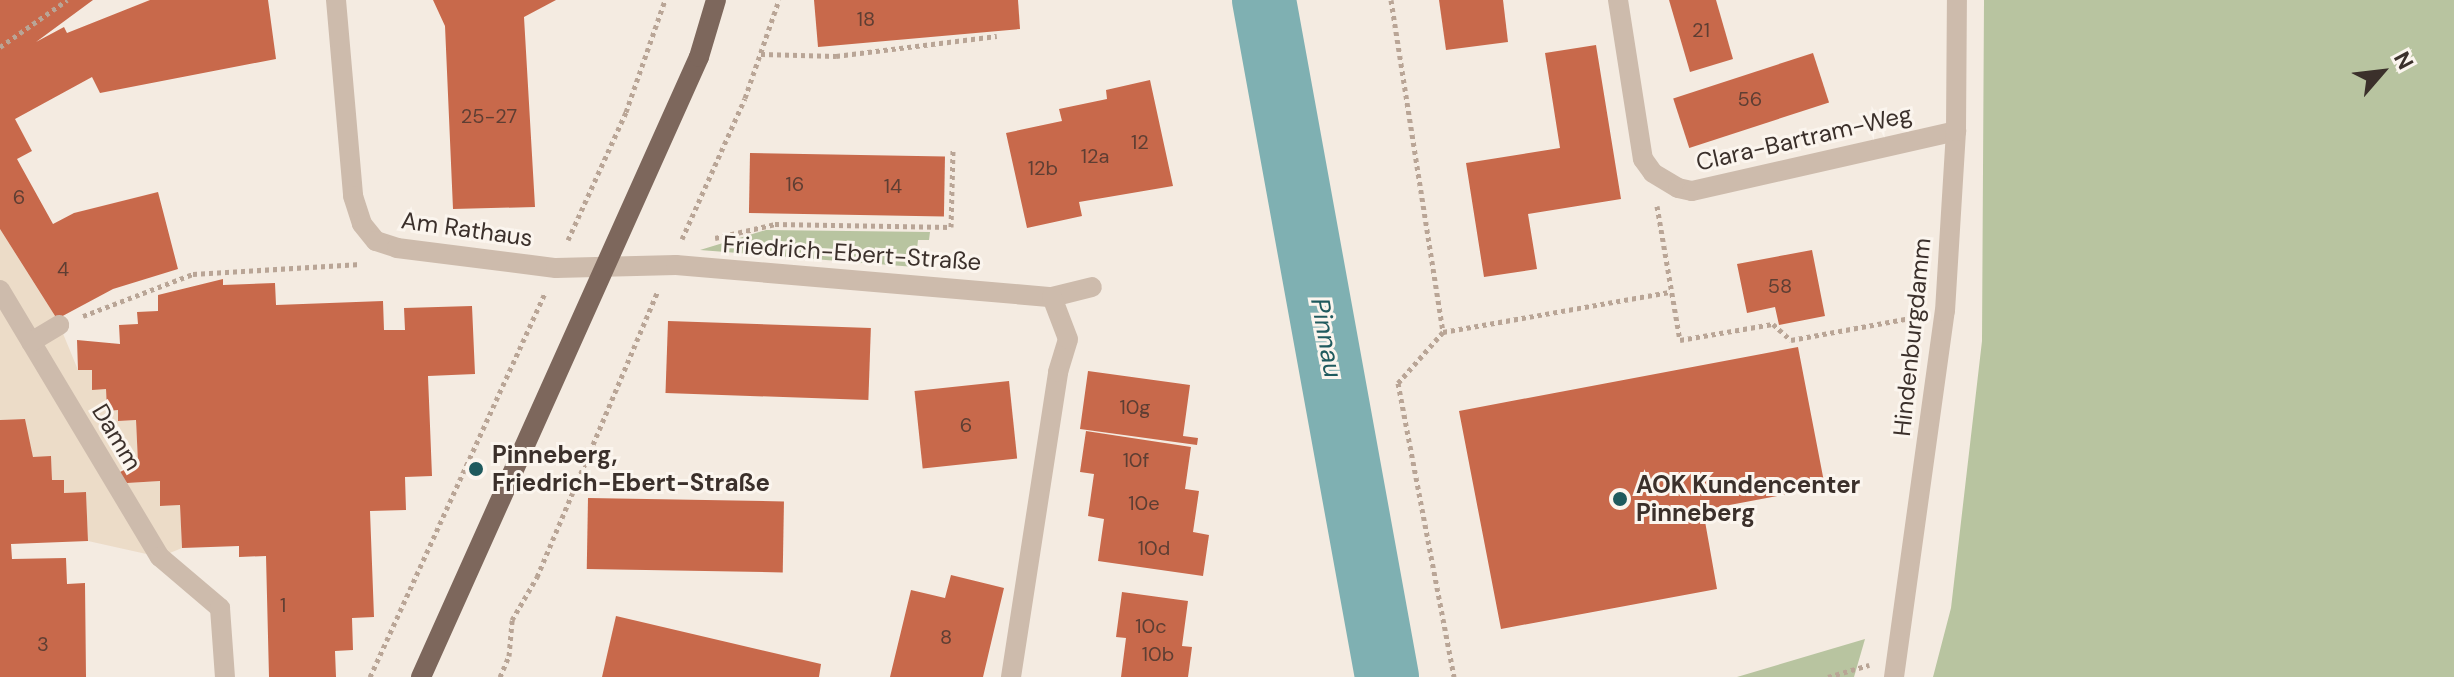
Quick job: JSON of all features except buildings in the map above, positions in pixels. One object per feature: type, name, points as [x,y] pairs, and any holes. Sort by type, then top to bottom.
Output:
[{"type":"main road","points":[[421,677],[699,57],[716,0]]},
{"type":"street","name":"Am Rathaus","points":[[336,0],[353,196],[362,224],[376,241],[397,248],[556,268],[606,264]]},
{"type":"street","name":"Clara-Bartram-Weg","points":[[1618,0],[1639,144],[1648,166],[1665,183],[1692,191],[1956,131]]},
{"type":"street","name":"Hindenburgdamm","points":[[1894,677],[1945,311],[1956,131],[1957,0]]},
{"type":"street","name":"Friedrich-Ebert-Straße","points":[[606,264],[669,266],[1052,297],[1092,287]]},
{"type":"street","name":"Damm","points":[[0,290],[160,557],[220,608],[225,677]]},
{"type":"street","points":[[1011,677],[1058,372],[1068,339],[1052,297]]},
{"type":"street","points":[[31,342],[59,325]]},
{"type":"path","points":[[0,47],[67,0]]},
{"type":"path","points":[[370,677],[626,112],[665,0]]},
{"type":"path","points":[[688,245],[678,247],[761,54],[779,0]]},
{"type":"path","points":[[1391,0],[1443,332]]},
{"type":"path","points":[[761,54],[836,56],[997,36]]},
{"type":"path","points":[[711,239],[775,224],[951,227],[953,150]]},
{"type":"path","points":[[1665,183],[1656,210],[1680,340],[1773,324],[1791,340],[1945,311]]},
{"type":"path","points":[[59,325],[193,274],[363,264],[376,241]]},
{"type":"path","points":[[500,677],[509,656],[512,620],[537,577],[669,266]]},
{"type":"path","points":[[1454,677],[1398,383],[1443,332],[1671,291]]},
{"type":"path","points":[[1828,677],[1898,656]]},
{"type":"green space","points":[[1984,0],[2454,0],[2454,677],[1933,677],[1951,608],[1982,341]]},
{"type":"green space","points":[[766,230],[930,232],[929,240],[918,240],[915,267],[700,250]]},
{"type":"green space","points":[[1865,639],[1854,677],[1737,677]]},
{"type":"shaded area","points":[[0,229],[57,319],[78,370],[92,370],[92,389],[106,389],[107,410],[118,410],[118,421],[136,420],[138,463],[128,464],[116,474],[127,483],[160,481],[160,506],[180,505],[182,548],[160,557],[88,541],[86,492],[64,493],[64,480],[52,480],[51,457],[33,457],[24,419],[0,420]]},
{"type":"waterway","name":"Pinnau","points":[[1264,0],[1387,677]]},
{"type":"place","name":"Pinneberg, Friedrich-Ebert-Straße","points":[[476,469]]},
{"type":"place","name":"AOK Kundencenter Pinneberg","points":[[1620,499]]}]
